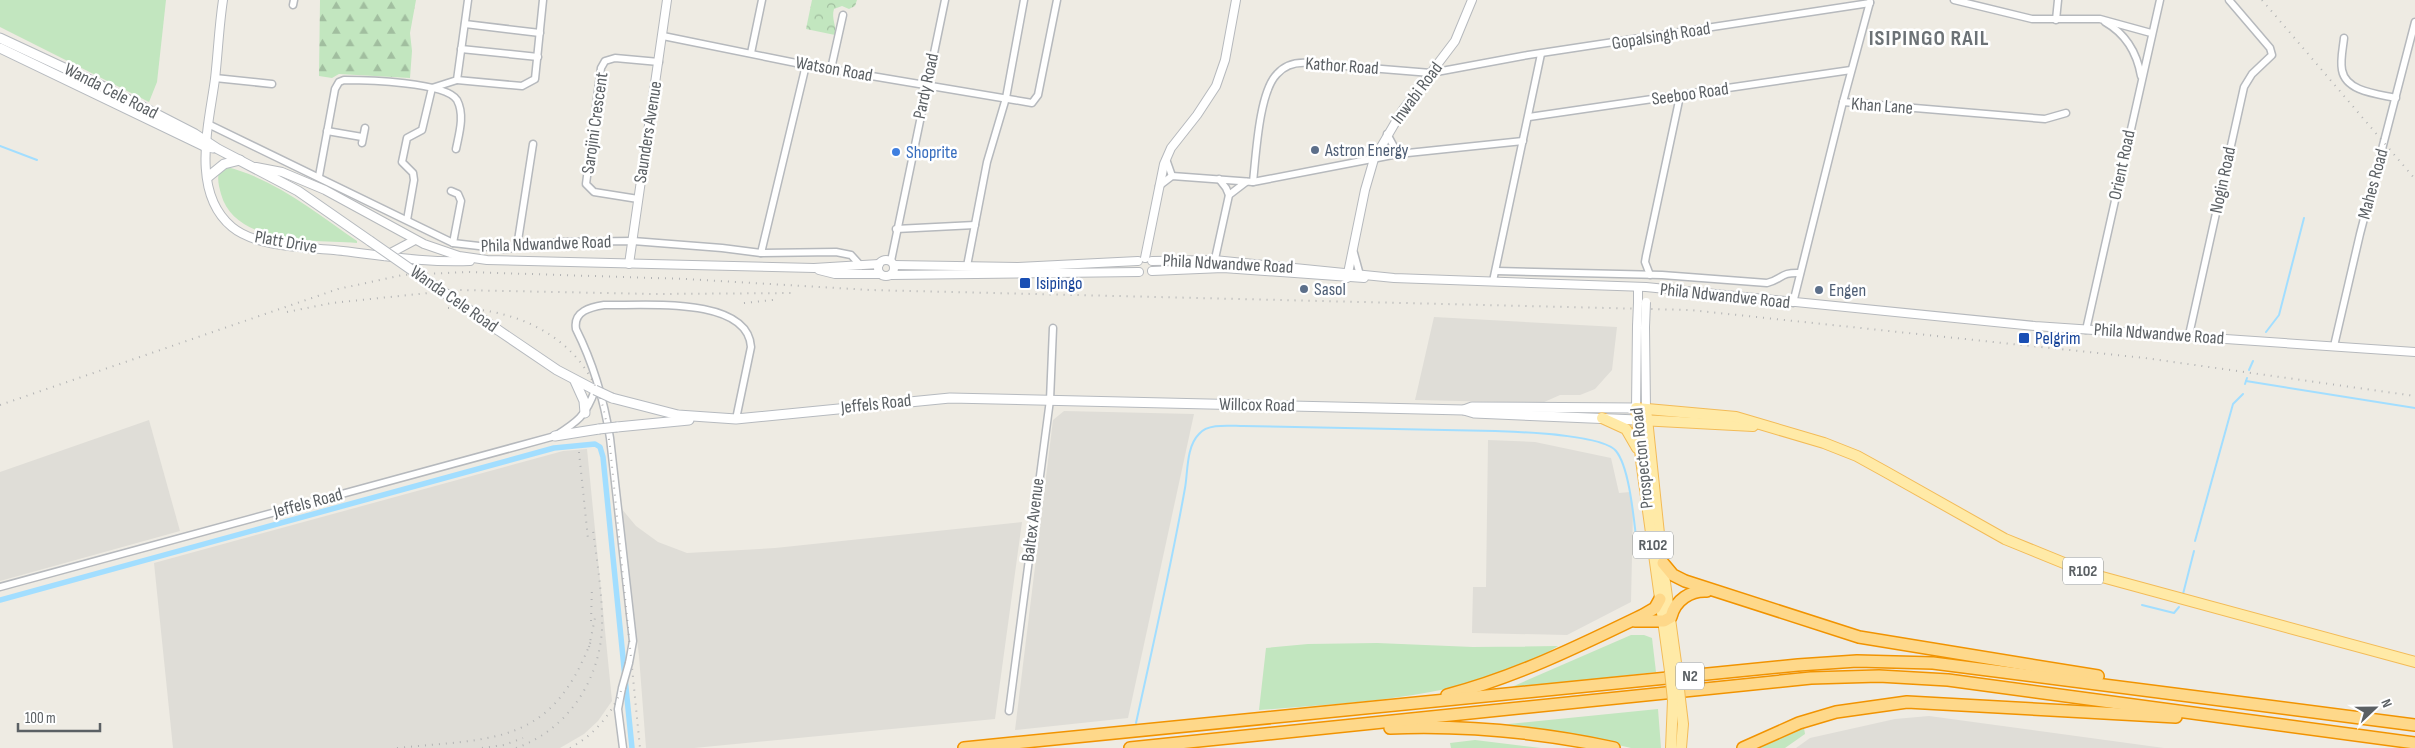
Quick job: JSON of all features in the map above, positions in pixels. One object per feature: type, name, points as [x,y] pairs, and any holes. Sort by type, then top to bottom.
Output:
[{"type":"highway","points":[[1662,563],[1673,575],[1714,591],[1859,637],[2124,680],[2223,699]]},
{"type":"highway","points":[[1629,622],[1667,619],[1674,607],[1685,596],[1694,592],[1714,591]]},
{"type":"highway","points":[[1415,703],[1506,677],[1629,622],[1652,610],[1660,599]]},
{"type":"highway","name":"N2","points":[[964,748],[1798,665],[1858,661],[1933,663],[2415,725]]},
{"type":"highway","name":"N2","points":[[1130,748],[1811,678],[1860,676],[1948,680],[2415,743]]},
{"type":"highway","points":[[1744,748],[1799,723],[1836,712],[1907,702],[2190,718],[2230,717]]},
{"type":"highway","points":[[1348,726],[1355,730],[1435,726],[1476,728],[1530,733],[1614,748]]},
{"type":"main road","name":"Wanda Cele Road","points":[[0,38],[83,76],[205,143]]},
{"type":"main road","name":"Wanda Cele Road","points":[[0,48],[241,160],[298,191],[575,381],[612,398],[650,409],[704,418]]},
{"type":"main road","points":[[208,177],[224,164],[241,160]]},
{"type":"main road","points":[[575,381],[584,401],[585,413]]},
{"type":"main road","name":"Jeffels Road","points":[[704,418],[736,419],[950,398],[1050,400]]},
{"type":"main road","name":"Willcox Road","points":[[1050,400],[1464,410],[1474,413],[1642,420]]},
{"type":"main road","name":"Willcox Road","points":[[1464,410],[1472,407],[1641,409]]},
{"type":"main road","name":"Prospecton Road","points":[[1641,409],[1662,563],[1676,700],[1683,729],[1681,748]]},
{"type":"main road","name":"R102","points":[[1641,409],[1736,417],[1772,427],[1857,456],[2005,539],[2091,574],[2415,662]]},
{"type":"main road","points":[[554,436],[599,429],[704,418]]},
{"type":"main road","points":[[1602,418],[1621,426],[1630,434],[1641,460]]},
{"type":"main road","name":"Prospecton Road","points":[[1642,420],[1641,460],[1660,599],[1667,619]]},
{"type":"main road","name":"R102","points":[[1642,420],[1772,427]]},
{"type":"main road","name":"Prospecton Road","points":[[1671,748],[1676,700]]},
{"type":"street","name":"Platt Drive","points":[[223,0],[215,78],[205,143],[211,194],[219,211],[232,227],[248,236],[273,243],[419,261],[487,260]]},
{"type":"street","points":[[458,80],[468,0]]},
{"type":"street","points":[[432,88],[458,80],[522,86],[535,79],[542,0]]},
{"type":"street","name":"Saunders Avenue","points":[[629,264],[667,0]]},
{"type":"street","points":[[751,53],[762,0]]},
{"type":"street","name":"Pardy Road","points":[[892,263],[896,229],[945,0]]},
{"type":"street","points":[[967,266],[987,162],[1006,98],[1024,0]]},
{"type":"street","name":"Watson Road","points":[[663,36],[806,65],[1032,103],[1037,98],[1057,0]]},
{"type":"street","points":[[1145,260],[1153,266],[1152,271],[1147,274],[1139,272],[1137,266],[1145,260],[1166,158],[1171,148],[1216,86],[1225,60],[1236,0]]},
{"type":"street","name":"Inwabi Road","points":[[1347,275],[1365,190],[1374,159],[1387,134],[1460,33],[1472,0]]},
{"type":"street","points":[[1954,0],[2032,20],[2100,19],[2151,33]]},
{"type":"street","points":[[2056,20],[2058,0]]},
{"type":"street","name":"Orient Road","points":[[2086,330],[2151,33],[2160,0]]},
{"type":"street","name":"Nogin Road","points":[[2189,335],[2244,87],[2252,74],[2272,55],[2270,48],[2230,0]]},
{"type":"street","points":[[1843,102],[1870,2]]},
{"type":"street","name":"Gopalsingh Road","points":[[1431,73],[1870,2]]},
{"type":"street","points":[[831,69],[843,15]]},
{"type":"street","points":[[2100,19],[2114,27],[2126,39],[2136,58],[2141,79]]},
{"type":"street","name":"Mahes Road","points":[[2334,346],[2360,234],[2415,22]]},
{"type":"street","points":[[465,24],[540,33]]},
{"type":"street","points":[[2344,38],[2341,68],[2347,79],[2360,89],[2396,98]]},
{"type":"street","points":[[462,49],[538,58]]},
{"type":"street","points":[[1493,281],[1541,54]]},
{"type":"street","name":"Sarojini Crescent","points":[[638,199],[594,192],[586,184],[601,68],[605,60],[615,58],[659,62]]},
{"type":"street","points":[[1440,62],[1452,69]]},
{"type":"street","name":"Kathor Road","points":[[1250,182],[1267,90],[1273,79],[1283,68],[1294,64],[1308,63],[1431,73]]},
{"type":"street","points":[[760,253],[806,65]]},
{"type":"street","name":"Seeboo Road","points":[[1529,117],[1851,70]]},
{"type":"street","points":[[215,78],[272,84]]},
{"type":"street","points":[[319,176],[335,89],[339,82],[344,80],[432,88],[450,93],[458,102],[461,110],[456,149]]},
{"type":"street","points":[[407,220],[414,176],[412,171],[403,165],[402,158],[407,138],[422,130],[432,88]]},
{"type":"street","points":[[1650,275],[1645,262],[1646,256],[1680,96]]},
{"type":"street","name":"Khan Lane","points":[[1793,303],[1843,102],[2045,119],[2066,113]]},
{"type":"street","name":"Phila Ndwandwe Road","points":[[208,124],[319,176],[453,243],[505,249],[559,242],[632,241],[760,253],[836,252],[853,257]]},
{"type":"street","points":[[327,132],[362,140],[365,128]]},
{"type":"street","points":[[1387,134],[1398,154]]},
{"type":"street","points":[[1160,186],[1172,176],[1250,182],[1398,154],[1523,141]]},
{"type":"street","points":[[517,247],[533,144]]},
{"type":"street","points":[[1166,158],[1168,169],[1172,176]]},
{"type":"street","name":"Phila Ndwandwe Road","points":[[254,167],[282,172],[325,190],[355,204],[414,240],[444,252],[487,260],[814,268],[879,264]]},
{"type":"street","points":[[1214,264],[1229,195],[1219,179]]},
{"type":"street","points":[[1229,195],[1250,182]]},
{"type":"street","points":[[451,191],[458,194],[461,201],[453,243]]},
{"type":"street","points":[[896,229],[975,225]]},
{"type":"street","points":[[385,256],[414,240]]},
{"type":"street","name":"Inwabi Road","points":[[1353,246],[1360,274]]},
{"type":"street","points":[[848,266],[853,257],[861,266]]},
{"type":"street","points":[[886,260],[892,263],[894,271],[891,275],[885,276],[880,274],[879,264],[886,260]]},
{"type":"street","name":"Phila Ndwandwe Road","points":[[892,263],[1018,267],[1145,260],[1394,278],[1642,287],[2086,330],[2189,335],[2415,352]]},
{"type":"street","name":"Phila Ndwandwe Road","points":[[1152,271],[1214,264]]},
{"type":"street","name":"Phila Ndwandwe Road","points":[[814,268],[835,274],[880,274]]},
{"type":"street","name":"Phila Ndwandwe Road","points":[[891,275],[1139,272]]},
{"type":"street","name":"Phila Ndwandwe Road","points":[[1496,272],[1650,275],[1767,283],[1774,282],[1786,273],[1800,273]]},
{"type":"street","name":"Phila Ndwandwe Road","points":[[1347,275],[1360,274],[1394,278]]},
{"type":"street","name":"Prospecton Road","points":[[1641,409],[1642,287]]},
{"type":"street","points":[[623,748],[618,709],[630,663],[633,641],[609,430],[592,362],[576,329],[577,318],[585,310],[604,305],[708,309],[730,318],[738,324],[750,341],[750,358],[736,419]]},
{"type":"street","name":"Baltex Avenue","points":[[1009,711],[1050,400],[1053,328]]},
{"type":"street","name":"Jeffels Road","points":[[0,587],[554,436],[577,423],[585,413],[591,400],[592,389]]},
{"type":"shaded area","points":[[1434,317],[1617,327],[1612,370],[1595,389],[1580,395],[1560,395],[1542,403],[1415,400]]},
{"type":"shaded area","points":[[1064,411],[1194,414],[1128,718],[1015,730],[1053,420]]},
{"type":"shaded area","points":[[149,420],[180,531],[0,581],[0,472]]},
{"type":"shaded area","points":[[1488,440],[1535,442],[1611,458],[1619,493],[1630,492],[1633,510],[1631,602],[1567,635],[1472,633],[1473,587],[1486,587]]},
{"type":"shaded area","points":[[587,449],[612,701],[598,721],[584,734],[560,748],[173,748],[154,563],[563,451]]},
{"type":"shaded area","points":[[621,508],[636,526],[658,542],[687,553],[775,548],[1022,522],[995,719],[694,748],[646,748],[639,656]]},
{"type":"shaded area","points":[[1929,716],[2164,748],[1796,748],[1810,738],[1895,719]]},
{"type":"green space","points":[[0,0],[166,0],[157,82],[149,102],[0,27]]},
{"type":"green space","points":[[320,0],[416,0],[410,33],[412,51],[410,78],[339,74],[332,78],[319,76]]},
{"type":"green space","points":[[812,0],[857,0],[855,6],[849,9],[842,6],[834,9],[835,35],[806,29]]},
{"type":"green space","points":[[227,167],[262,180],[295,198],[357,241],[357,243],[278,237],[242,223],[229,211],[220,191],[219,172]]},
{"type":"green space","points":[[1631,635],[1644,635],[1652,638],[1656,672],[1507,689]]},
{"type":"green space","points":[[1377,643],[1473,647],[1558,646],[1521,666],[1490,677],[1425,693],[1359,702],[1259,710],[1266,648],[1308,644]]},
{"type":"green space","points":[[1658,709],[1661,748],[1631,748],[1580,736],[1489,726]]},
{"type":"green space","points":[[1804,728],[1805,734],[1785,748],[1755,748]]},
{"type":"green space","points":[[1475,740],[1541,748],[1451,748],[1450,743]]},
{"type":"waterway","points":[[0,146],[37,160]]},
{"type":"waterway","points":[[2266,332],[2279,315],[2304,218]]},
{"type":"waterway","points":[[2249,370],[2253,361]]},
{"type":"waterway","points":[[2245,384],[2247,378]]},
{"type":"waterway","points":[[2246,381],[2415,408]]},
{"type":"waterway","points":[[2195,541],[2233,404],[2243,394]]},
{"type":"waterway","points":[[1136,723],[1174,547],[1188,460],[1195,439],[1203,430],[1208,428],[1226,426],[1495,431],[1540,433],[1578,437],[1594,441],[1608,445],[1616,451],[1621,459],[1631,496],[1637,545]]},
{"type":"waterway","points":[[0,600],[554,448],[595,444],[600,447],[603,457],[632,748]]},
{"type":"waterway","points":[[2183,594],[2194,551]]},
{"type":"waterway","points":[[2142,605],[2174,613],[2179,607]]},
{"type":"railway","points":[[2262,0],[2415,179]]},
{"type":"railway","points":[[0,405],[338,289],[403,275],[467,272],[686,279],[870,290],[1690,310],[2145,358],[2415,396]]},
{"type":"railway","points":[[287,312],[332,303],[457,290],[654,294],[796,293]]},
{"type":"railway","points":[[744,303],[773,300]]},
{"type":"railway","points":[[448,308],[493,312],[536,326],[555,338],[571,352],[586,369],[597,390],[604,411],[610,446],[640,748]]},
{"type":"railway","points":[[579,452],[588,539]]},
{"type":"railway","points":[[516,748],[534,740],[551,729],[565,716],[577,702],[587,685],[594,667],[600,649],[602,604],[593,530]]},
{"type":"railway","points":[[591,621],[592,586]]},
{"type":"railway","points":[[589,647],[596,613]]},
{"type":"railway","points":[[397,748],[463,742],[490,737],[515,730],[538,718],[557,701],[575,675],[591,641]]},
{"type":"railway","points":[[570,748],[592,733],[609,713],[622,689],[629,663]]},
{"type":"railway","points":[[482,748],[504,745],[523,738]]},
{"type":"place","name":"Astron Energy","points":[[1315,150]]},
{"type":"place","name":"Shoprite","points":[[896,152]]},
{"type":"place","name":"Isipingo","points":[[1025,283]]},
{"type":"place","name":"Sasol","points":[[1304,289]]},
{"type":"place","name":"Engen","points":[[1819,290]]},
{"type":"place","name":"Pelgrim","points":[[2024,338]]},
{"type":"district","name":"ISIPINGO RAIL","points":[[1929,38]]}]
